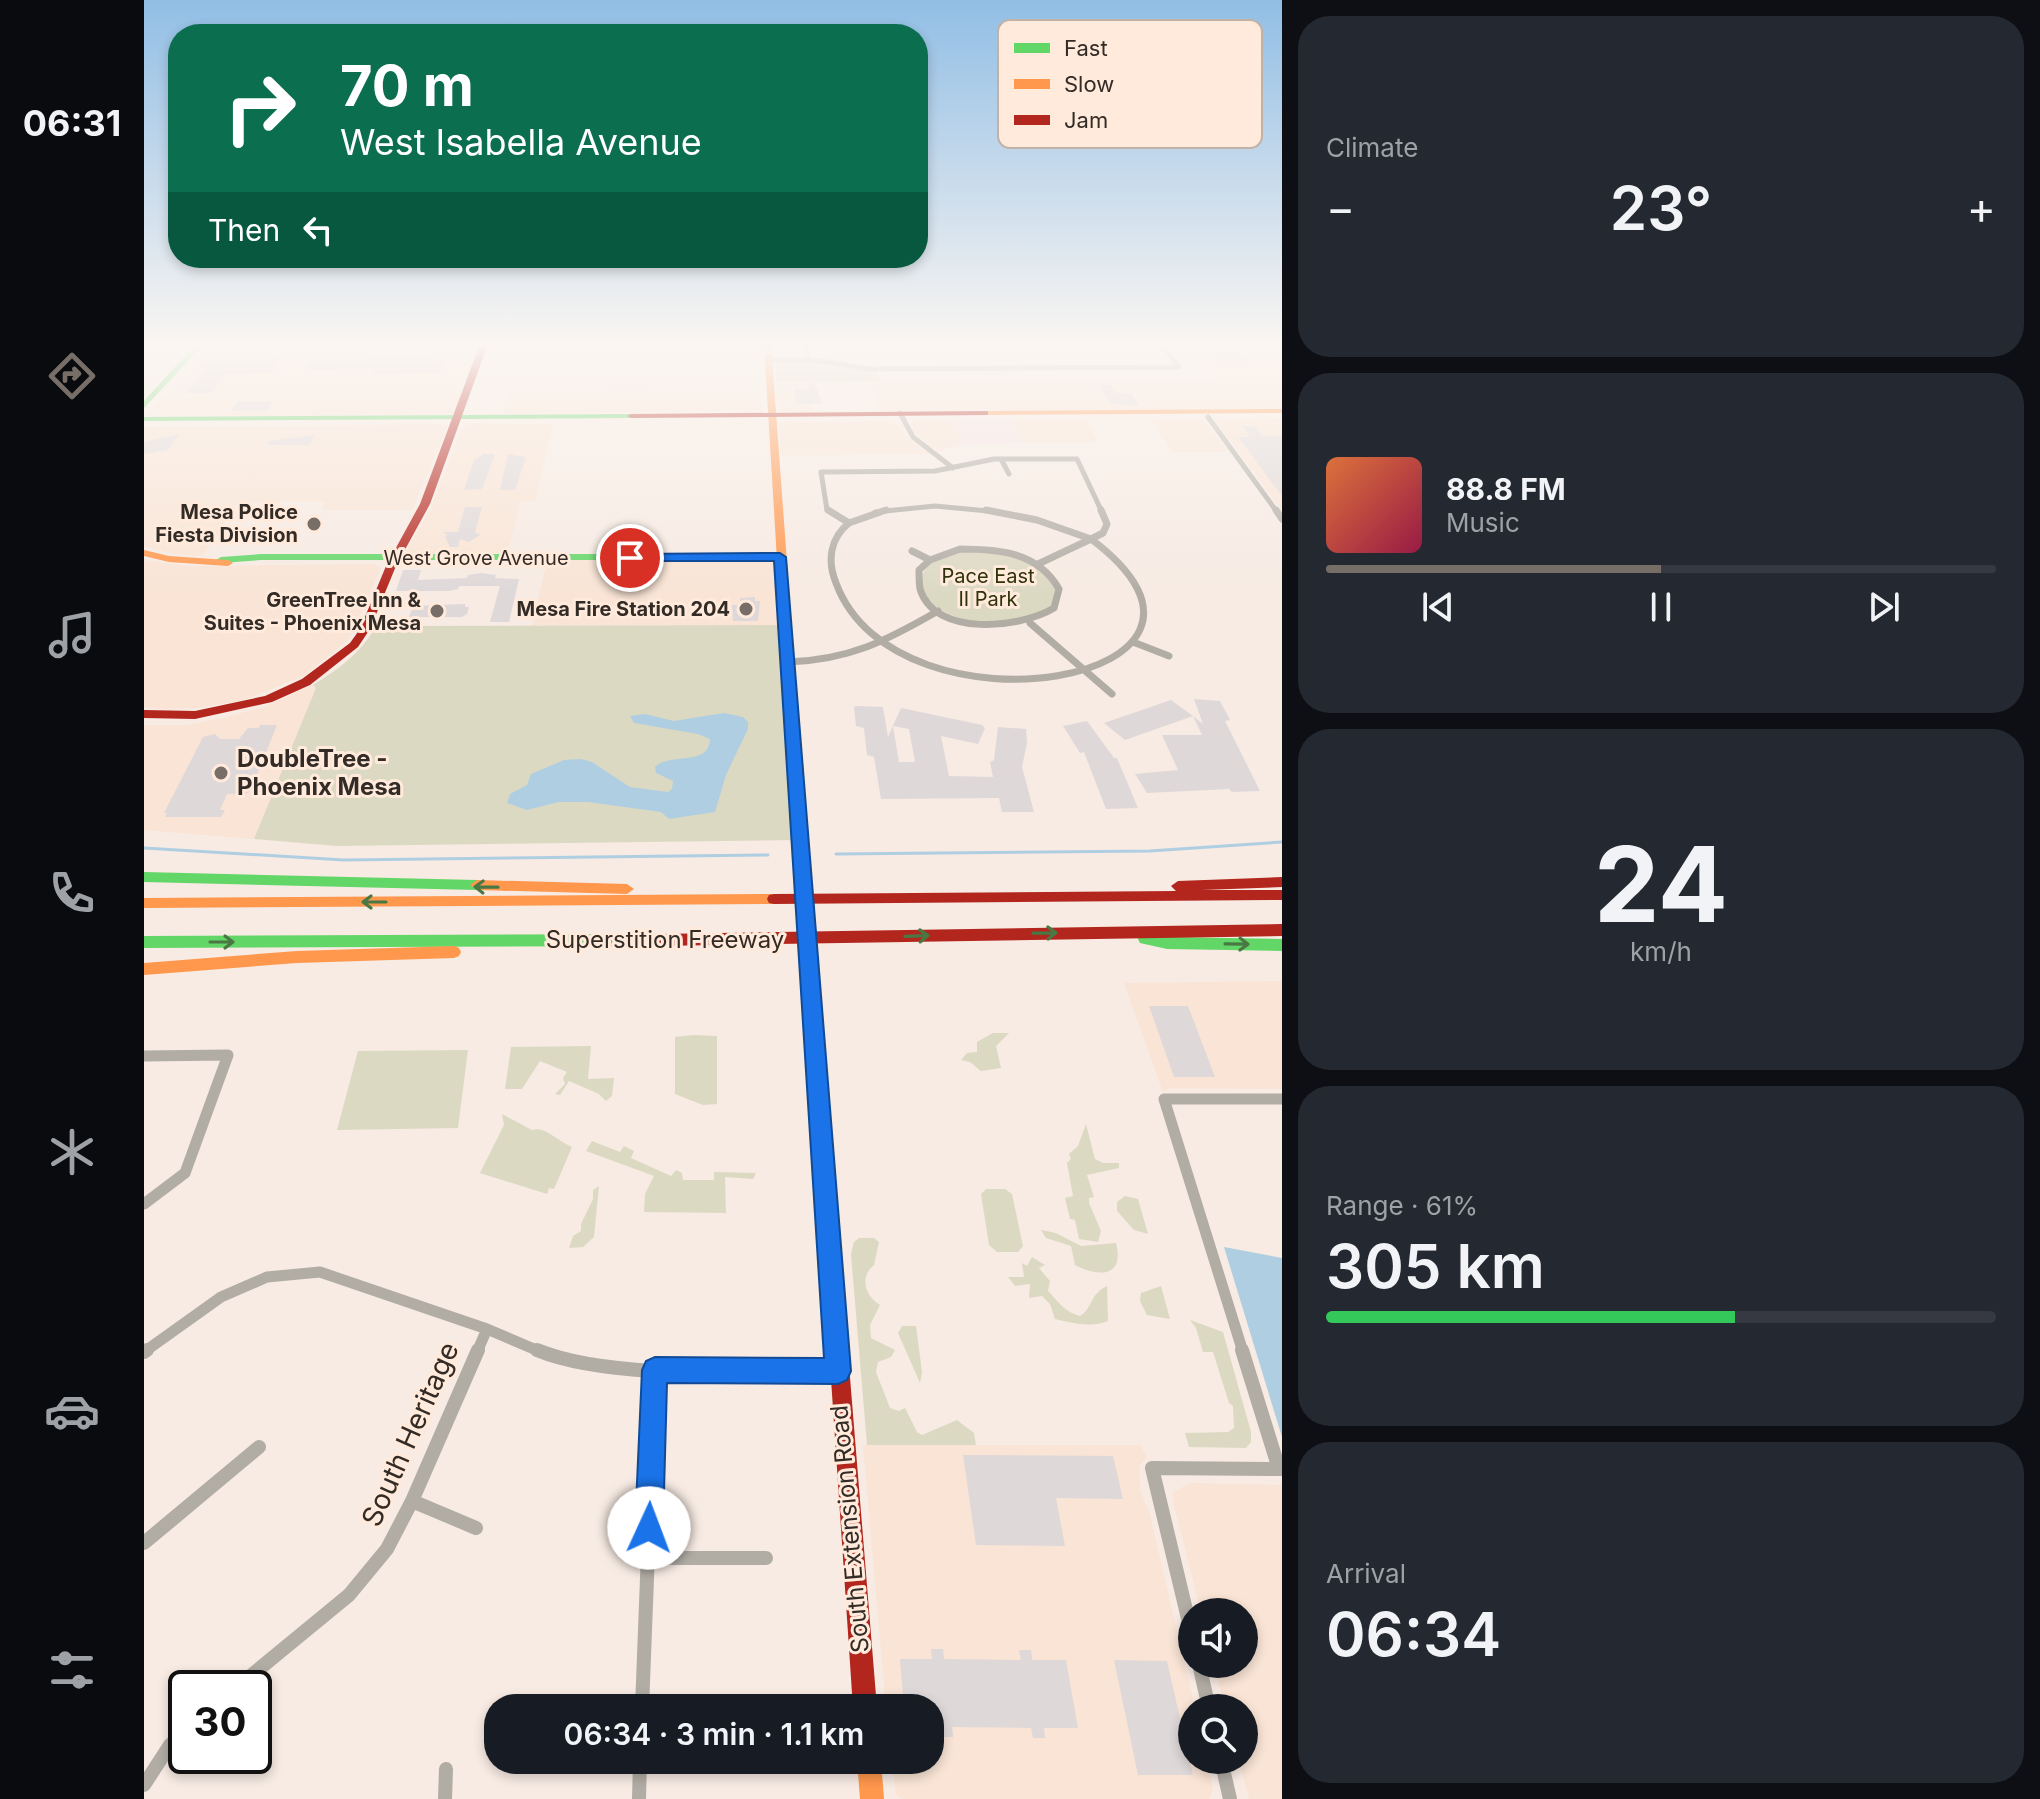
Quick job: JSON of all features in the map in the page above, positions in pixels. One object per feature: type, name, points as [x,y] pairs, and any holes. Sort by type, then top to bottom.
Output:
[{"type":"main road","points":[[144,714],[195,715],[268,699],[326,669],[361,636],[395,559],[425,504],[455,428]]},
{"type":"main road","name":"South Extension Road","points":[[772,428],[864,1694]]},
{"type":"main road","name":"West Grove Avenue","points":[[144,553],[180,560],[261,557],[268,560],[780,557]]},
{"type":"main road","points":[[144,877],[719,891],[844,899]]},
{"type":"main road","points":[[945,899],[1282,882]]},
{"type":"main road","name":"Superstition Freeway","points":[[144,903],[1282,895]]},
{"type":"main road","name":"Superstition Freeway","points":[[144,942],[848,939],[1282,930]]},
{"type":"main road","points":[[1104,932],[1167,943],[1282,945]]},
{"type":"main road","points":[[144,969],[297,957],[700,949],[848,939]]},
{"type":"main road","points":[[870,1774],[872,1799]]},
{"type":"street","points":[[907,428],[913,437],[953,468]]},
{"type":"street","points":[[1216,428],[1282,519]]},
{"type":"street","points":[[1001,459],[1009,474]]},
{"type":"street","points":[[849,523],[827,510],[821,472],[922,472],[1001,459],[1077,459],[1107,524],[1103,533],[1038,564]]},
{"type":"street","points":[[978,509],[1041,520],[1091,539],[1123,564],[1143,595],[1146,606],[1142,626],[1133,642],[1110,660],[1085,671],[1017,680],[973,676],[930,666],[881,644],[856,623],[839,598],[830,551],[837,533],[849,523],[879,511],[978,509]]},
{"type":"street","points":[[960,549],[1011,553],[1038,564],[1056,582],[1059,596],[1054,608],[1030,623],[984,625],[959,620],[928,603],[918,586],[919,570],[930,560],[960,549]]},
{"type":"street","points":[[912,551],[930,560]]},
{"type":"street","points":[[788,662],[843,659],[881,644],[938,611]]},
{"type":"street","points":[[1030,623],[1112,694]]},
{"type":"street","points":[[1133,642],[1169,656]]},
{"type":"street","points":[[144,1056],[228,1055],[185,1173],[144,1204]]},
{"type":"street","points":[[1183,1598],[1152,1468],[1281,1469],[1164,1099],[1282,1099]]},
{"type":"street","points":[[144,1352],[221,1297],[267,1277],[320,1272],[487,1329],[561,1360],[655,1370],[838,1371]]},
{"type":"street","name":"South Heritage","points":[[258,1670],[349,1595],[387,1549],[412,1501],[487,1329]]},
{"type":"street","points":[[643,1694],[655,1370]]},
{"type":"street","points":[[144,1543],[259,1447]]},
{"type":"street","points":[[412,1501],[476,1528]]},
{"type":"street","points":[[648,1558],[766,1558]]},
{"type":"street","points":[[144,1785],[168,1748]]},
{"type":"street","points":[[445,1799],[446,1769]]},
{"type":"street","points":[[639,1799],[640,1774]]},
{"type":"street","points":[[1224,1774],[1230,1799]]},
{"type":"shaded area","points":[[144,428],[447,428],[412,510],[322,510],[325,502],[238,502],[203,556],[172,554],[144,546]]},
{"type":"shaded area","points":[[462,428],[552,428],[535,501],[521,501],[507,553],[410,553],[407,550],[430,510]]},
{"type":"shaded area","points":[[779,428],[899,428],[930,454],[781,455]]},
{"type":"shaded area","points":[[912,428],[957,428],[962,443],[939,452]]},
{"type":"shaded area","points":[[957,428],[1017,428],[1023,442],[962,443]]},
{"type":"shaded area","points":[[1017,428],[1091,428],[1098,442],[1023,442]]},
{"type":"shaded area","points":[[1157,428],[1210,428],[1228,452],[1172,452]]},
{"type":"shaded area","points":[[1221,428],[1282,428],[1282,511]]},
{"type":"shaded area","points":[[780,557],[785,625],[532,625],[548,558]]},
{"type":"shaded area","points":[[144,560],[190,566],[374,564],[381,568],[349,639],[305,675],[244,700],[197,708],[161,709],[144,707]]},
{"type":"shaded area","points":[[313,685],[317,688],[254,839],[144,830],[144,725],[188,725],[222,718],[261,708]]},
{"type":"shaded area","points":[[1282,981],[1282,1089],[1171,1088],[1163,1092],[1124,983]]},
{"type":"shaded area","points":[[863,1445],[1140,1445],[1147,1457],[1139,1466],[1140,1491],[1149,1511],[1178,1635],[1178,1678],[1188,1678],[1192,1694],[1178,1694],[1178,1774],[1210,1774],[1213,1790],[1209,1799],[902,1799],[896,1794],[893,1774],[944,1774],[944,1694],[885,1694]]},
{"type":"shaded area","points":[[1191,1483],[1282,1485],[1282,1799],[1249,1799],[1243,1774],[1258,1774],[1258,1694],[1222,1694],[1218,1678],[1258,1678],[1258,1598],[1197,1598],[1173,1492]]},
{"type":"green space","name":"Pace East II Park","points":[[985,550],[1016,558],[1042,572],[1056,589],[1051,607],[1021,622],[992,624],[949,614],[930,601],[922,584],[927,567],[948,554]]},
{"type":"green space","points":[[785,625],[801,840],[337,846],[254,839],[316,688],[313,685],[349,659],[376,626]]},
{"type":"green space","points":[[993,1033],[1009,1033],[996,1046],[1001,1068],[981,1071],[970,1062],[961,1060],[967,1053],[977,1052],[977,1042]]},
{"type":"green space","points":[[717,1036],[717,1104],[703,1105],[675,1094],[675,1037]]},
{"type":"green space","points":[[591,1046],[588,1079],[614,1078],[612,1096],[606,1101],[599,1094],[569,1081],[560,1095],[555,1094],[565,1084],[563,1078],[567,1072],[540,1061],[522,1089],[505,1089],[511,1047]]},
{"type":"green space","points":[[468,1050],[458,1128],[337,1130],[358,1051]]},
{"type":"green space","points":[[502,1114],[532,1130],[547,1132],[572,1147],[554,1189],[549,1188],[547,1194],[480,1173],[504,1125]]},
{"type":"green space","points":[[1086,1124],[1095,1159],[1103,1163],[1119,1163],[1119,1168],[1087,1175],[1094,1197],[1089,1198],[1089,1203],[1101,1231],[1098,1242],[1079,1239],[1065,1198],[1073,1196],[1067,1163],[1071,1159],[1069,1154],[1078,1146]]},
{"type":"green space","points":[[592,1141],[620,1152],[624,1146],[634,1151],[631,1158],[671,1176],[676,1170],[682,1173],[683,1180],[714,1180],[714,1172],[756,1173],[753,1179],[725,1177],[726,1213],[644,1212],[645,1194],[654,1176],[586,1151]]},
{"type":"green space","points":[[599,1186],[594,1237],[583,1247],[569,1248],[573,1236],[581,1231],[581,1224],[593,1199],[593,1190]]},
{"type":"green space","points":[[986,1189],[1005,1189],[1012,1194],[1023,1246],[1018,1252],[997,1252],[989,1245],[981,1194]]},
{"type":"green space","points":[[1125,1196],[1138,1199],[1148,1234],[1134,1230],[1117,1211],[1117,1202]]},
{"type":"green space","points":[[1041,1230],[1056,1233],[1081,1246],[1116,1243],[1117,1263],[1108,1272],[1084,1269],[1075,1265],[1071,1246],[1046,1238]]},
{"type":"green space","points":[[859,1238],[874,1238],[879,1242],[874,1265],[865,1281],[871,1297],[880,1305],[870,1325],[871,1338],[895,1350],[891,1357],[878,1362],[876,1372],[890,1408],[899,1411],[905,1408],[917,1432],[922,1435],[957,1420],[974,1433],[976,1445],[867,1445],[851,1254],[854,1242]]},
{"type":"green space","points":[[1032,1257],[1045,1265],[1039,1268],[1050,1281],[1048,1291],[1074,1314],[1080,1316],[1084,1313],[1097,1293],[1107,1286],[1108,1321],[1089,1324],[1055,1319],[1050,1304],[1042,1296],[1029,1298],[1030,1284],[1015,1286],[1008,1277],[1024,1277],[1022,1263],[1027,1266]]},
{"type":"green space","points":[[1161,1286],[1170,1319],[1147,1315],[1140,1301],[1141,1293]]},
{"type":"green space","points":[[1190,1320],[1223,1332],[1251,1432],[1251,1442],[1246,1448],[1189,1447],[1185,1433],[1228,1432],[1234,1428],[1233,1406],[1229,1403],[1213,1352],[1203,1352],[1196,1328]]},
{"type":"green space","points":[[902,1326],[916,1326],[922,1372],[920,1383],[898,1333]]},
{"type":"water","points":[[724,713],[743,717],[748,722],[748,729],[726,775],[715,812],[669,819],[661,812],[588,802],[559,802],[527,810],[507,803],[510,794],[527,785],[531,774],[564,760],[592,762],[630,787],[668,792],[672,789],[673,781],[656,773],[655,767],[670,760],[703,753],[710,739],[698,734],[634,723],[630,716],[645,714],[674,721]]},
{"type":"water","points":[[1224,1247],[1282,1258],[1282,1437]]},
{"type":"building","points":[[1243,428],[1256,428],[1262,436],[1282,436],[1282,496],[1238,437],[1250,437]]},
{"type":"building","points":[[179,434],[168,450],[144,454],[144,442]]},
{"type":"building","points":[[315,435],[309,445],[268,445],[268,441]]},
{"type":"building","points":[[484,454],[495,454],[482,489],[464,490],[474,460]]},
{"type":"building","points":[[508,454],[526,457],[515,490],[500,490]]},
{"type":"building","points":[[465,507],[482,507],[475,532],[480,535],[469,542],[460,539],[458,547],[450,547],[443,532],[458,532]]},
{"type":"building","points":[[403,570],[421,570],[418,580],[467,578],[468,575],[481,573],[496,575],[495,578],[519,579],[509,622],[490,622],[500,586],[459,586],[448,591],[396,591]]},
{"type":"building","name":"Mesa Fire Station 204","points":[[755,597],[755,601],[760,601],[758,621],[733,621],[732,605],[741,605],[740,598]]},
{"type":"building","name":"GreenTree Inn & Suites - Phoenix Mesa","points":[[465,604],[469,607],[462,617],[409,617],[413,606]]},
{"type":"building","points":[[1194,699],[1220,701],[1230,720],[1225,721],[1260,791],[1232,792],[1229,789],[1147,793],[1135,774],[1178,770],[1162,735],[1202,735],[1193,716],[1203,724]]},
{"type":"building","points":[[1171,700],[1193,716],[1125,740],[1104,723]]},
{"type":"building","points":[[854,707],[883,707],[888,737],[901,708],[982,725],[985,728],[978,744],[941,736],[949,776],[993,777],[990,762],[994,760],[998,727],[1026,729],[1027,743],[1022,767],[1034,812],[1002,812],[999,798],[881,799],[874,757],[867,755],[864,728],[856,726]],"holes":[[[893,726],[909,729],[915,762],[899,762]]]},
{"type":"building","points":[[1087,721],[1117,758],[1138,808],[1106,809],[1084,752],[1080,753],[1063,726]]},
{"type":"building","name":"DoubleTree - Phoenix Mesa","points":[[260,725],[277,725],[251,790],[246,794],[227,794],[220,810],[225,810],[221,817],[165,817],[167,813],[164,813],[203,737],[215,734],[220,739],[239,739],[248,728],[259,728]]},
{"type":"building","points":[[1149,1006],[1188,1006],[1215,1077],[1174,1077]]},
{"type":"building","points":[[963,1455],[1113,1456],[1123,1499],[1056,1498],[1065,1546],[976,1545]]},
{"type":"building","points":[[931,1649],[943,1649],[944,1659],[1021,1660],[1019,1650],[1031,1650],[1032,1660],[1066,1660],[1078,1728],[1044,1728],[1045,1738],[1033,1738],[1031,1728],[952,1727],[953,1737],[944,1737],[944,1694],[903,1694],[900,1659],[932,1659]]},
{"type":"building","points":[[1114,1660],[1167,1661],[1178,1709],[1178,1774],[1193,1775],[1138,1775]]},
{"type":"waterway","points":[[836,854],[1150,851],[1282,842]]},
{"type":"waterway","points":[[144,848],[344,860],[768,855]]},
{"type":"traffic: fast","points":[[221,560],[261,557],[780,557]]},
{"type":"traffic: fast","points":[[144,877],[477,885]]},
{"type":"traffic: fast","points":[[803,877],[810,966]]},
{"type":"traffic: fast","points":[[1145,939],[1167,943],[1282,945]]},
{"type":"traffic: fast","points":[[144,942],[659,940]]},
{"type":"traffic: slow","points":[[773,428],[803,877]]},
{"type":"traffic: slow","points":[[144,553],[169,559],[228,563]]},
{"type":"traffic: slow","points":[[477,885],[627,889]]},
{"type":"traffic: slow","points":[[144,903],[774,899]]},
{"type":"traffic: slow","points":[[144,969],[297,957],[454,952]]},
{"type":"traffic: slow","points":[[810,966],[835,1304]]},
{"type":"traffic: slow","points":[[870,1774],[872,1799]]},
{"type":"traffic: jam","points":[[144,714],[195,715],[268,699],[306,682],[354,645],[365,629],[391,566],[425,504],[453,428]]},
{"type":"traffic: jam","points":[[1178,886],[1282,882]]},
{"type":"traffic: jam","points":[[774,899],[1282,895]]},
{"type":"traffic: jam","points":[[659,940],[1282,930]]},
{"type":"traffic: jam","points":[[835,1304],[864,1694]]},
{"type":"place","name":"Mesa Police Fiesta Division","points":[[314,524]]},
{"type":"place","name":"Mesa Fire Station 204","points":[[746,609]]},
{"type":"place","name":"GreenTree Inn & Suites - Phoenix Mesa","points":[[437,611]]},
{"type":"place","name":"DoubleTree - Phoenix Mesa","points":[[221,773]]},
{"type":"route","points":[[630,558],[780,557],[838,1371],[655,1370],[649,1528]]}]
